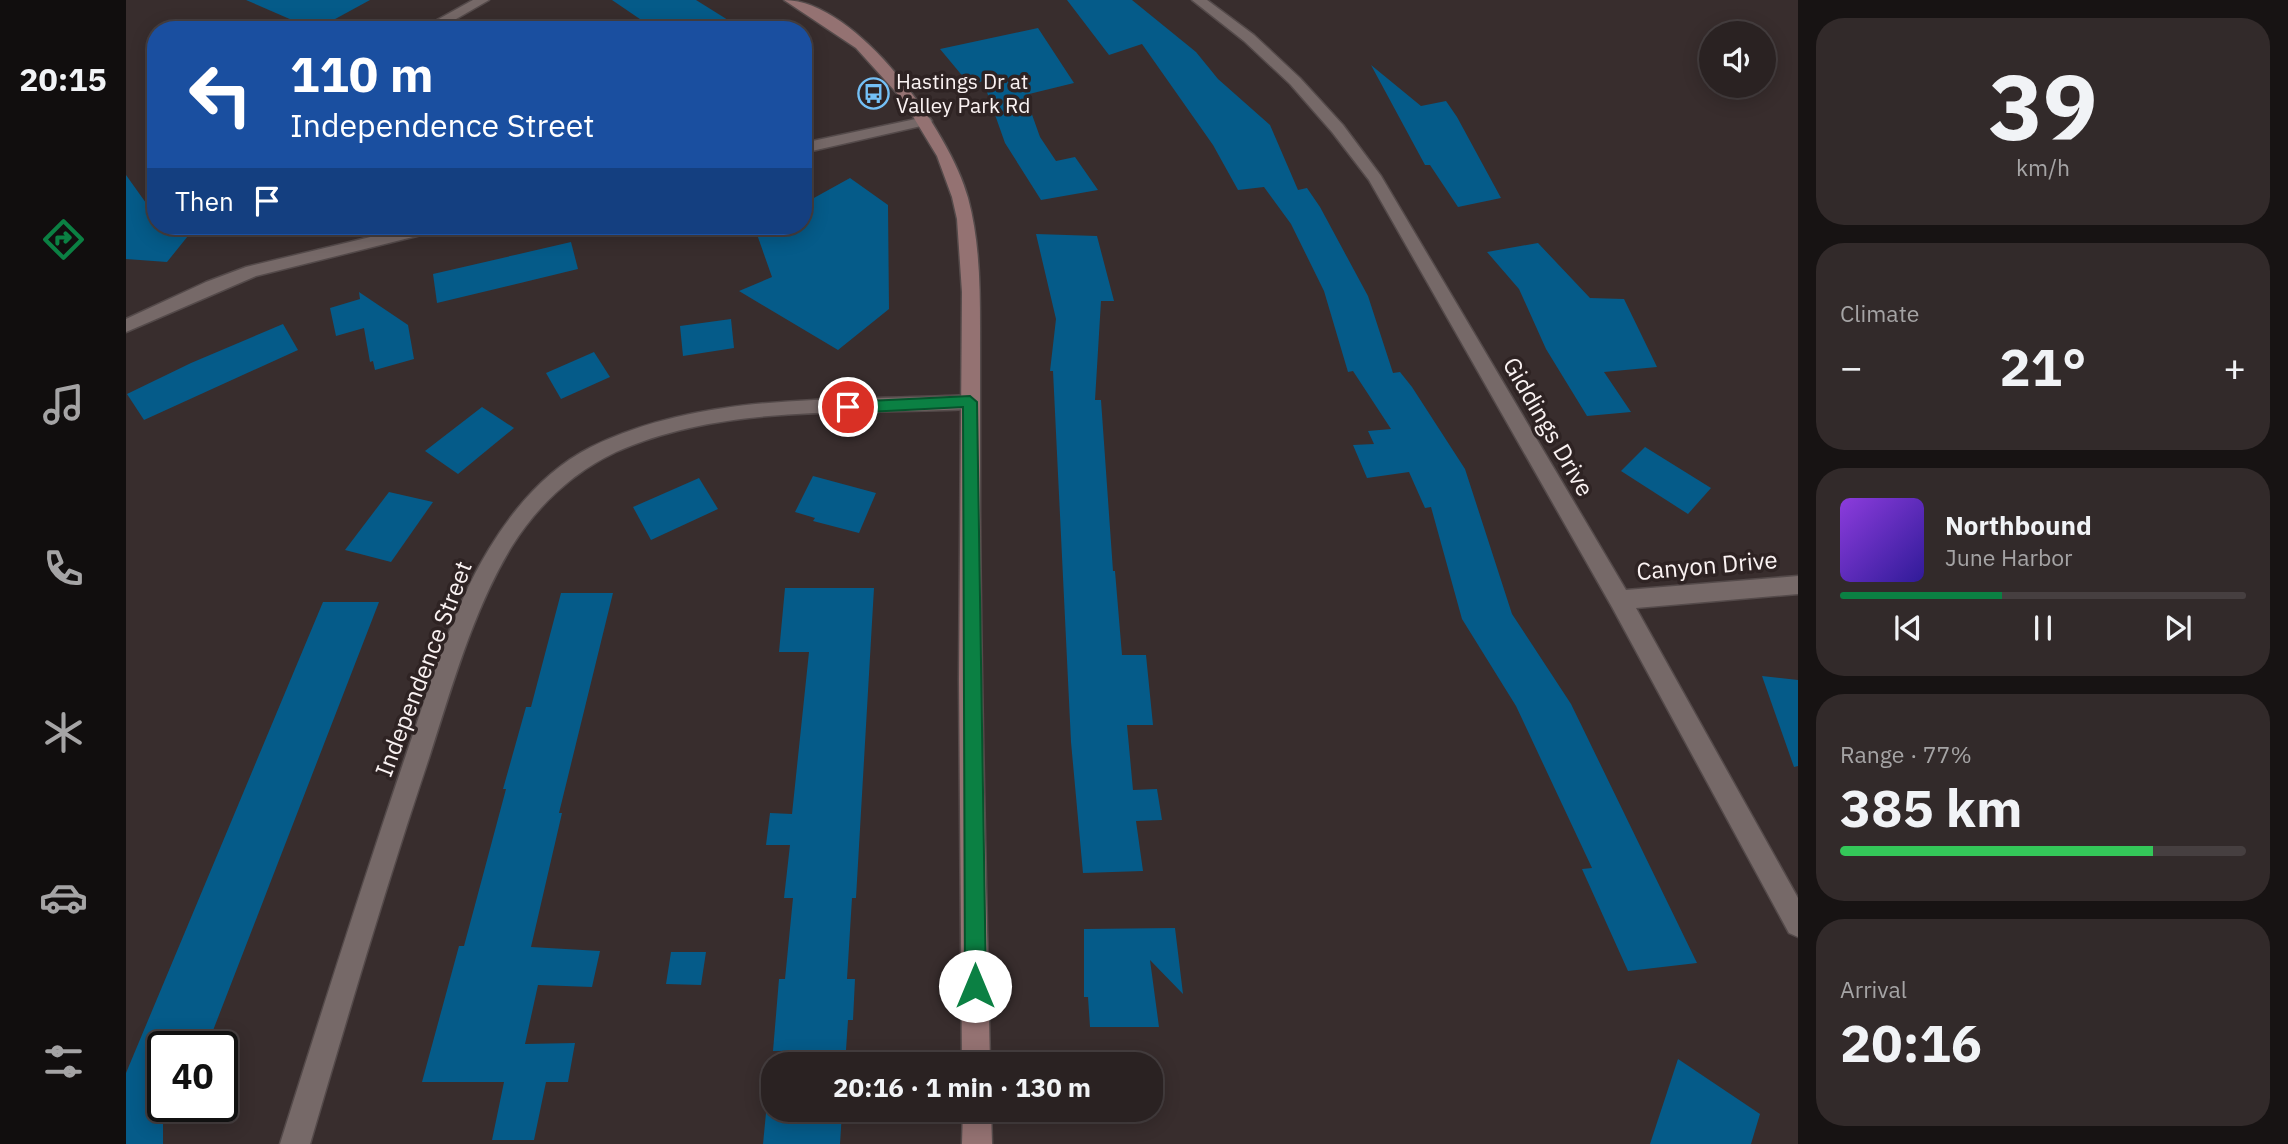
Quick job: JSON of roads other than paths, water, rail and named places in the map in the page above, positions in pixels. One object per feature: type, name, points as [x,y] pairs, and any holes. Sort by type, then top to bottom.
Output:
[{"type":"street","points":[[443,21],[482,0]]},
{"type":"street","points":[[790,0],[845,32],[868,52],[925,121],[942,148],[955,179],[964,225],[971,305],[976,1052]]},
{"type":"street","name":"Giddings Drive","points":[[1198,0],[1228,21],[1300,85],[1353,146],[1376,179],[1620,600],[1798,924]]},
{"type":"street","points":[[812,146],[925,121]]},
{"type":"street","points":[[126,326],[200,291],[252,271],[401,235]]},
{"type":"street","name":"Independence Street","points":[[295,1144],[433,708],[481,582],[497,553],[535,501],[556,480],[611,446],[688,422],[734,413],[780,409],[970,402]]},
{"type":"street","name":"Canyon Drive","points":[[1620,600],[1798,585]]},
{"type":"street","points":[[977,1122],[977,1144]]},
{"type":"place","name":"Hastings Dr at Valley Park Rd","points":[[873,94]]}]
